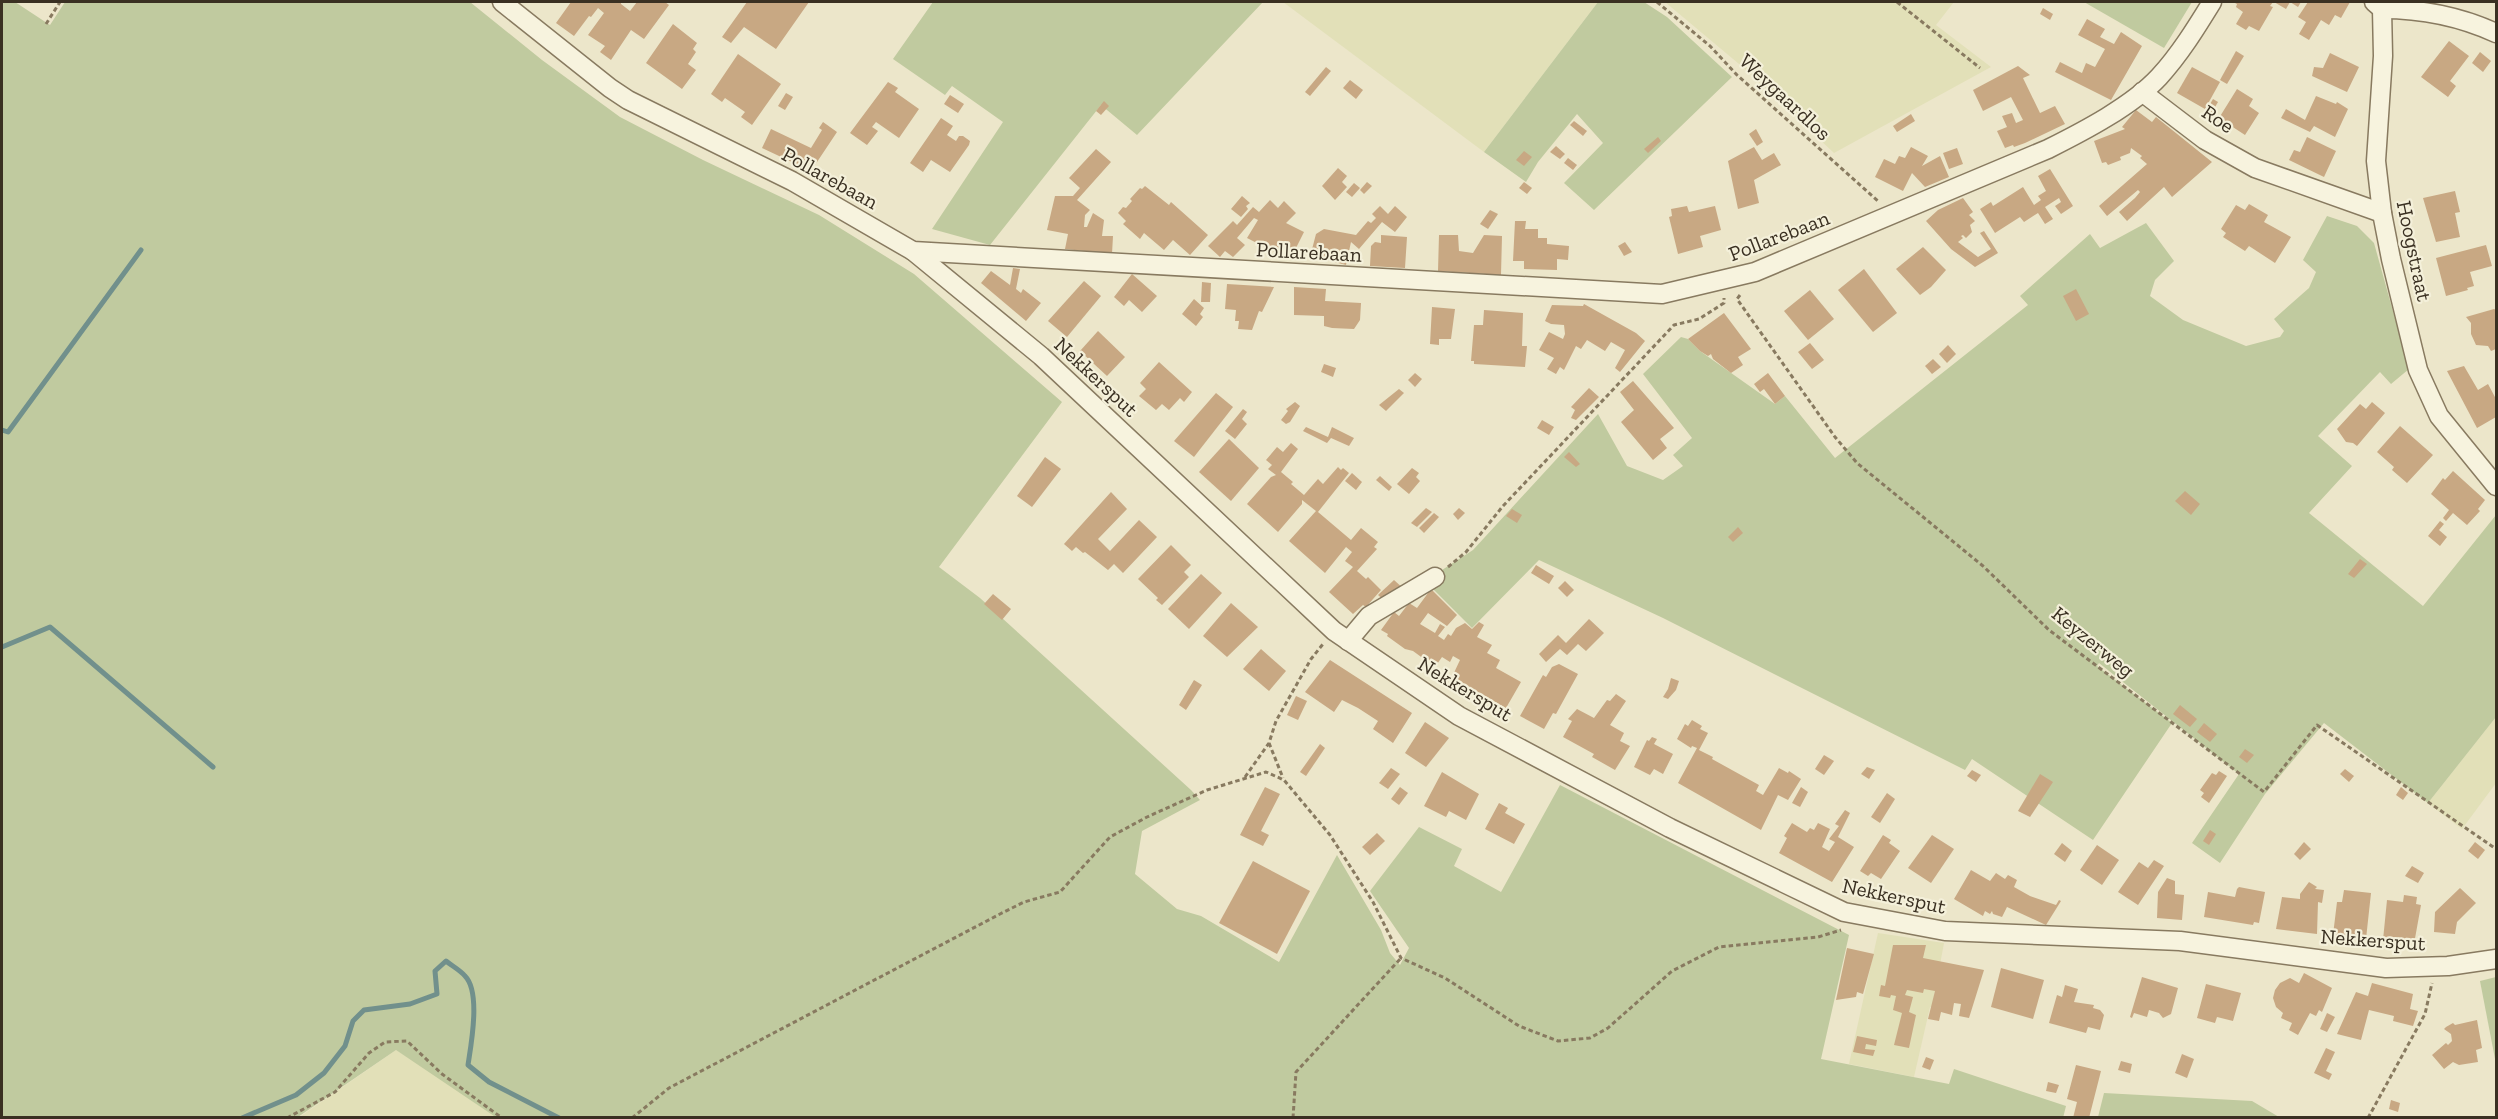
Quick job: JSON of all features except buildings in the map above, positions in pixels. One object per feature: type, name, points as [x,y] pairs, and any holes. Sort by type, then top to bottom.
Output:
[{"type":"street","name":"Pollarebaan","points":[[502,2],[628,100],[792,181],[913,251],[1662,294],[1755,272],[1894,215],[2048,149],[2090,128],[2142,92]]},
{"type":"street","points":[[2142,92],[2177,57],[2212,2]]},
{"type":"street","points":[[2378,5],[2448,17],[2496,33]]},
{"type":"street","name":"Hoogstraat","points":[[2378,5],[2383,56],[2376,161],[2382,213],[2391,259],[2418,370],[2439,416],[2496,486]]},
{"type":"street","name":"Roe","points":[[2142,92],[2205,140],[2255,168],[2382,213]]},
{"type":"street","name":"Nekkersput","points":[[913,251],[1041,356],[1341,636],[1460,716],[1670,828],[1844,912],[1945,931],[2180,941],[2378,967],[2435,967],[2496,959]]},
{"type":"street","points":[[1341,636],[1435,578]]},
{"type":"path","points":[[46,24],[60,2]]},
{"type":"path","name":"Weygaardlos","points":[[1657,2],[1710,46],[1745,82],[1894,215]]},
{"type":"path","points":[[1897,2],[1980,68]]},
{"type":"path","name":"Keyzerweg","points":[[1755,272],[1737,299],[1835,437],[1857,463],[1983,566],[2049,630],[2264,792],[2317,725],[2496,849]]},
{"type":"path","points":[[1435,578],[1466,552],[1503,506],[1674,325],[1699,319],[1724,303],[1722,281]]},
{"type":"path","points":[[1244,779],[1269,743],[1276,721],[1311,659],[1341,636]]},
{"type":"path","points":[[1269,743],[1284,780],[1336,845],[1373,902],[1401,958],[1444,978],[1520,1026],[1558,1041],[1590,1038],[1608,1028],[1672,971],[1719,947],[1818,937],[1847,928]]},
{"type":"path","points":[[632,1118],[679,1082],[1024,902],[1059,892],[1110,837],[1207,790],[1266,772],[1284,780]]},
{"type":"path","points":[[1293,1118],[1296,1072],[1401,958]]},
{"type":"path","points":[[2368,1118],[2425,1014],[2435,967]]},
{"type":"path","points":[[287,1118],[335,1092],[369,1053],[385,1042],[407,1041],[442,1074],[502,1118]]},
{"type":"shaded area","points":[[1283,2],[1598,2],[1484,152]]},
{"type":"shaded area","points":[[1665,2],[1954,2],[1936,25],[1991,67],[1834,153],[1745,69]]},
{"type":"shaded area","points":[[2496,717],[2496,783],[2462,829],[2428,803]]},
{"type":"shaded area","points":[[1878,933],[1944,943],[1932,1007],[1930,1007],[1914,1077],[1849,1064]]},
{"type":"shaded area","points":[[396,1050],[451,1085],[497,1117],[298,1118]]},
{"type":"green space","points":[[2,2],[15,2],[50,25],[65,2],[470,2],[542,60],[620,117],[703,160],[819,215],[914,274],[1062,402],[939,567],[980,598],[1200,800],[1142,831],[1135,874],[1177,909],[1201,916],[1279,962],[1337,855],[1381,930],[1390,953],[1400,965],[1409,948],[1370,891],[1419,827],[1462,849],[1454,866],[1501,892],[1560,785],[1849,935],[1821,1059],[1949,1084],[1954,1069],[2066,1106],[2063,1118],[497,1118],[396,1050],[298,1117],[2,1118]]},
{"type":"green space","points":[[933,2],[1263,2],[1137,135],[1101,105],[990,245],[932,229],[1003,122],[952,86],[945,95],[893,59]]},
{"type":"green space","points":[[1598,2],[1644,2],[1667,17],[1732,77],[1594,210],[1564,183],[1603,143],[1577,114],[1538,162],[1526,182],[1484,152]]},
{"type":"green space","points":[[2084,2],[2192,2],[2164,48]]},
{"type":"green space","points":[[2327,216],[2357,226],[2374,243],[2409,369],[2391,384],[2380,372],[2318,436],[2352,466],[2309,513],[2423,606],[2496,515],[2496,717],[2428,803],[2324,723],[2265,794],[2220,863],[2192,843],[2239,774],[2099,663],[2097,666],[2172,723],[2093,840],[1972,759],[1965,770],[1663,618],[1539,560],[1472,628],[1425,581],[1473,550],[1598,414],[1627,466],[1663,480],[1683,466],[1673,455],[1692,438],[1643,374],[1681,337],[1688,339],[1700,351],[1775,404],[1785,396],[1835,458],[2028,305],[2020,296],[2090,234],[2100,248],[2146,223],[2174,261],[2155,280],[2150,296],[2183,320],[2246,346],[2280,337],[2284,331],[2274,319],[2309,288],[2316,272],[2303,260]]},
{"type":"green space","points":[[2496,977],[2496,1064],[2480,981]]},
{"type":"green space","points":[[2104,1093],[2252,1101],[2279,1117],[2098,1117]]},
{"type":"waterway","points":[[2,430],[8,432],[141,250]]},
{"type":"waterway","points":[[2,647],[50,627],[213,767]]},
{"type":"waterway","points":[[242,1118],[296,1095],[324,1073],[345,1046],[353,1021],[364,1010],[410,1004],[437,994],[435,971],[446,961],[465,976],[473,994],[474,1019],[468,1065],[489,1082],[559,1118]]}]
